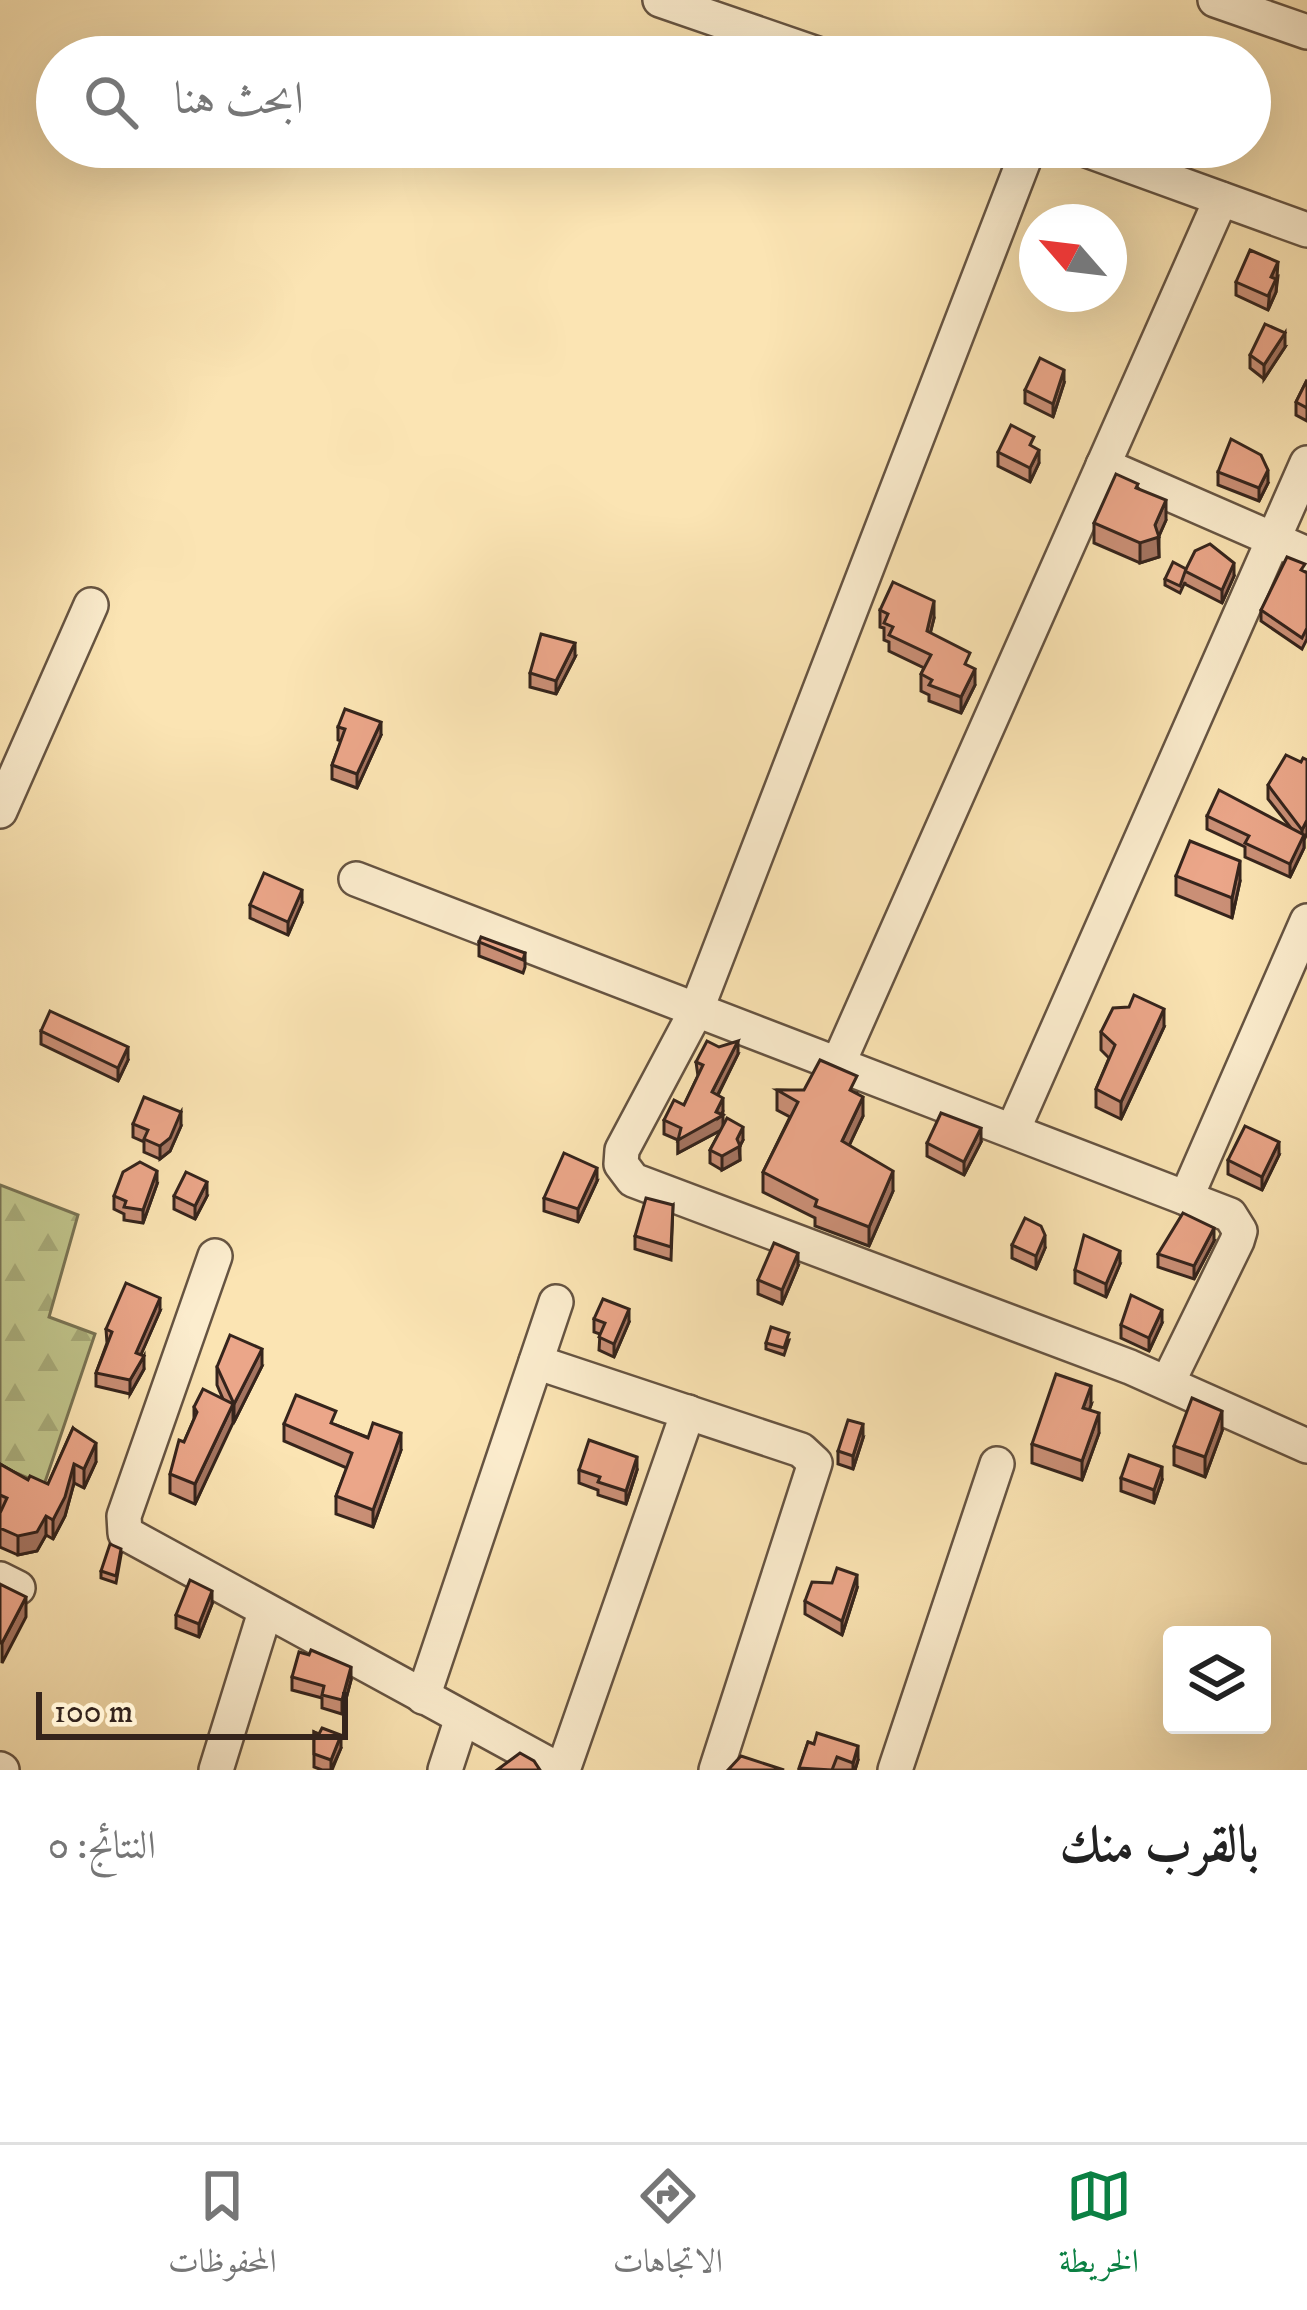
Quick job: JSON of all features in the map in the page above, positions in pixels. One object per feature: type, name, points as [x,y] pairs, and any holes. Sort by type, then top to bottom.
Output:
[{"type":"street","points":[[660,0],[765,36]]},
{"type":"street","points":[[1215,0],[1307,32]]},
{"type":"street","points":[[1021,168],[696,1011],[622,1150],[628,1176],[1168,1382],[1307,1447]]},
{"type":"street","points":[[1136,168],[1307,230]]},
{"type":"street","points":[[838,1064],[1221,199]]},
{"type":"street","points":[[1013,1130],[1307,464]]},
{"type":"street","points":[[1103,466],[1307,554]]},
{"type":"street","points":[[0,811],[92,605]]},
{"type":"street","points":[[356,879],[1230,1216],[1240,1231],[1168,1382]]},
{"type":"street","points":[[1186,1198],[1307,921]]},
{"type":"street","points":[[215,1256],[123,1528],[134,1541],[561,1770],[688,1412]]},
{"type":"street","points":[[423,1697],[556,1303]]},
{"type":"street","points":[[536,1362],[812,1457],[816,1470],[716,1770]]},
{"type":"street","points":[[895,1770],[997,1464]]},
{"type":"street","points":[[216,1770],[265,1612]]},
{"type":"street","points":[[446,1770],[462,1718]]},
{"type":"green space","points":[[0,1185],[78,1215],[49,1317],[95,1334],[44,1485],[0,1466]]},
{"type":"building","points":[[1250,250],[1278,262],[1268,296],[1236,282]]},
{"type":"building","points":[[1265,324],[1285,333],[1264,365],[1250,355]]},
{"type":"building","points":[[1040,358],[1064,370],[1053,404],[1025,390]]},
{"type":"building","points":[[1307,380],[1307,408],[1296,402]]},
{"type":"building","points":[[1011,425],[1034,437],[1030,445],[1039,450],[1030,468],[998,452]]},
{"type":"building","points":[[1231,439],[1261,455],[1268,470],[1259,488],[1218,472]]},
{"type":"building","points":[[1116,474],[1166,500],[1155,525],[1159,537],[1140,543],[1094,523]]},
{"type":"building","points":[[1210,544],[1234,563],[1222,590],[1185,571],[1195,551]]},
{"type":"building","points":[[1287,557],[1305,564],[1301,570],[1307,573],[1307,628],[1302,638],[1261,610]]},
{"type":"building","points":[[1173,562],[1186,569],[1180,586],[1165,579]]},
{"type":"building","points":[[893,582],[934,601],[927,631],[970,653],[965,664],[975,669],[961,697],[929,685],[932,680],[921,674],[931,655],[889,635],[893,627],[884,623],[888,614],[880,610]]},
{"type":"building","points":[[541,634],[575,643],[556,681],[530,673]]},
{"type":"building","points":[[345,709],[381,722],[357,774],[332,765],[345,729],[338,727]]},
{"type":"building","points":[[1286,755],[1307,760],[1307,820],[1302,830],[1268,785]]},
{"type":"building","points":[[1219,790],[1304,835],[1290,864],[1245,843],[1249,836],[1207,816]]},
{"type":"building","points":[[1190,841],[1240,861],[1232,898],[1176,876]]},
{"type":"building","points":[[264,873],[302,890],[288,922],[250,905]]},
{"type":"building","points":[[481,937],[525,953],[523,960],[479,942]]},
{"type":"building","points":[[1134,995],[1164,1009],[1121,1102],[1096,1089],[1115,1045],[1101,1032],[1113,1008],[1129,1007]]},
{"type":"building","points":[[50,1011],[128,1047],[118,1068],[41,1031]]},
{"type":"building","points":[[707,1041],[719,1047],[738,1041],[712,1092],[723,1098],[716,1112],[723,1115],[678,1140],[681,1128],[664,1120],[674,1100],[684,1105],[703,1065],[696,1062]]},
{"type":"building","points":[[820,1060],[857,1076],[850,1090],[863,1097],[842,1141],[893,1171],[869,1227],[815,1206],[817,1200],[763,1172],[798,1102],[777,1090],[804,1090]]},
{"type":"building","points":[[144,1097],[181,1112],[170,1138],[160,1146],[144,1139],[148,1130],[133,1124]]},
{"type":"building","points":[[941,1113],[981,1128],[964,1162],[927,1143]]},
{"type":"building","points":[[727,1118],[743,1127],[737,1139],[740,1146],[722,1156],[710,1150]]},
{"type":"building","points":[[1245,1126],[1279,1142],[1262,1177],[1228,1160]]},
{"type":"building","points":[[564,1153],[597,1168],[578,1209],[544,1198]]},
{"type":"building","points":[[140,1162],[157,1171],[143,1210],[124,1207],[126,1201],[114,1196],[123,1172]]},
{"type":"building","points":[[186,1172],[207,1182],[195,1206],[174,1196]]},
{"type":"building","points":[[646,1198],[673,1205],[671,1247],[635,1236]]},
{"type":"building","points":[[1183,1213],[1214,1228],[1194,1266],[1158,1254]]},
{"type":"building","points":[[1025,1218],[1041,1226],[1045,1235],[1036,1256],[1012,1245]]},
{"type":"building","points":[[1084,1235],[1120,1251],[1106,1284],[1075,1270]]},
{"type":"building","points":[[774,1243],[798,1253],[782,1290],[758,1280]]},
{"type":"building","points":[[126,1283],[160,1298],[136,1353],[144,1356],[130,1380],[96,1373],[112,1332],[106,1329]]},
{"type":"building","points":[[1131,1295],[1162,1310],[1149,1338],[1121,1325]]},
{"type":"building","points":[[603,1299],[629,1309],[614,1344],[599,1337],[605,1323],[594,1319]]},
{"type":"building","points":[[771,1327],[789,1333],[784,1348],[766,1343]]},
{"type":"building","points":[[230,1335],[262,1349],[234,1404],[217,1367]]},
{"type":"building","points":[[1056,1374],[1091,1386],[1083,1408],[1099,1413],[1082,1461],[1032,1444]]},
{"type":"building","points":[[203,1389],[233,1404],[195,1484],[170,1474],[179,1440],[184,1442]]},
{"type":"building","points":[[296,1395],[336,1411],[331,1423],[368,1438],[373,1423],[401,1433],[373,1510],[336,1496],[352,1453],[284,1424]]},
{"type":"building","points":[[1192,1398],[1222,1411],[1205,1457],[1174,1446]]},
{"type":"building","points":[[848,1420],[863,1424],[853,1456],[838,1451]]},
{"type":"building","points":[[73,1428],[96,1443],[84,1469],[74,1464],[53,1520],[46,1516],[37,1532],[18,1536],[0,1528],[7,1498],[0,1495],[0,1464],[28,1480],[30,1476],[48,1484]]},
{"type":"building","points":[[589,1440],[637,1457],[626,1491],[579,1470]]},
{"type":"building","points":[[1129,1455],[1162,1467],[1154,1490],[1121,1478]]},
{"type":"building","points":[[110,1544],[121,1549],[116,1576],[101,1571]]},
{"type":"building","points":[[837,1568],[857,1575],[842,1621],[805,1601],[812,1582],[832,1583]]},
{"type":"building","points":[[190,1580],[212,1591],[199,1624],[176,1615]]},
{"type":"building","points":[[0,1584],[26,1597],[2,1643],[0,1643]]},
{"type":"building","points":[[311,1650],[351,1667],[342,1700],[322,1695],[324,1686],[292,1677],[299,1652],[309,1655]]},
{"type":"building","points":[[322,1728],[341,1735],[331,1760],[314,1754],[314,1732],[319,1734]]},
{"type":"building","points":[[817,1733],[858,1746],[853,1763],[837,1757],[832,1770],[799,1768],[808,1742],[814,1744]]},
{"type":"building","points":[[520,1753],[540,1770],[497,1770]]},
{"type":"building","points":[[741,1756],[784,1770],[728,1770]]}]
